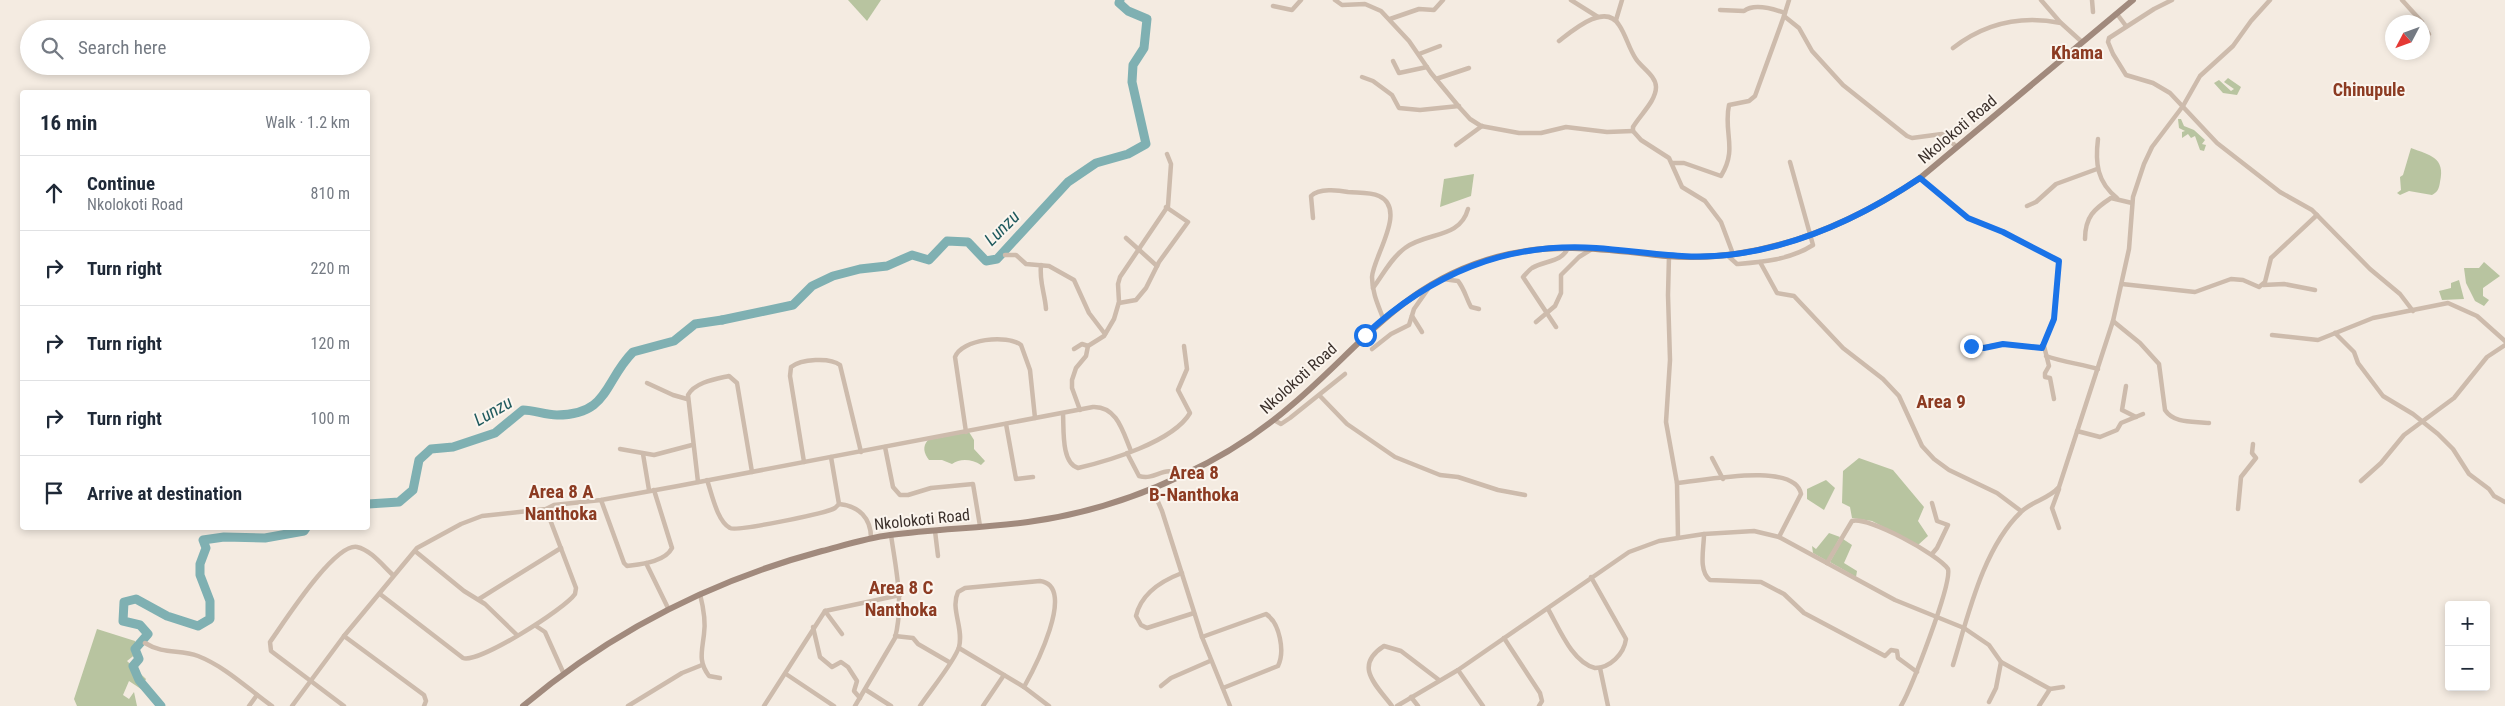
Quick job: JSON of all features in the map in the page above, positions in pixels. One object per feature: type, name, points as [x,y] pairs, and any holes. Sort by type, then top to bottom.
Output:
[{"type":"main road","name":"Nkolokoti Road","points":[[523,706],[563,672],[668,608],[772,565],[871,538],[1032,522],[1060,516],[1096,508],[1184,475],[1274,420],[1312,387],[1383,318],[1432,284],[1458,270],[1501,256],[1568,248],[1593,248],[1669,256],[1730,254],[1780,244],[1811,235],[1858,216],[1920,178],[2133,0]]},
{"type":"street","points":[[1273,6],[1292,10],[1301,0]]},
{"type":"street","points":[[1335,0],[1342,5],[1365,4],[1380,11],[1390,19],[1419,54],[1436,79],[1470,119],[1482,126],[1519,133],[1541,133],[1566,127],[1599,132],[1633,131]]},
{"type":"street","points":[[1390,19],[1419,8],[1434,10],[1443,0]]},
{"type":"street","points":[[1571,0],[1598,17]]},
{"type":"street","points":[[1616,20],[1622,0]]},
{"type":"street","points":[[1672,163],[1684,163],[1695,169],[1721,176],[1728,166],[1731,148],[1729,105],[1749,101],[1755,96],[1789,0]]},
{"type":"street","points":[[2041,0],[2082,42]]},
{"type":"street","points":[[2092,0],[2093,12]]},
{"type":"street","points":[[2172,0],[2165,2],[2110,38],[2108,42],[2122,71],[2130,78],[2153,84],[2170,92],[2217,143],[2280,192],[2317,214],[2370,269],[2400,294],[2413,311]]},
{"type":"street","points":[[2059,528],[2052,508],[2113,321],[2129,250],[2132,203],[2138,178],[2152,147],[2183,106],[2200,76],[2233,46],[2251,21],[2270,0]]},
{"type":"street","points":[[2402,0],[2415,15]]},
{"type":"street","points":[[1720,10],[1744,11],[1747,8],[1758,7],[1784,15],[1799,28],[1812,51],[1843,85],[1876,113],[1907,136],[1912,138],[1942,134],[1957,147]]},
{"type":"street","points":[[2117,14],[2126,26]]},
{"type":"street","points":[[1559,41],[1574,29],[1598,17],[1609,17],[1616,20],[1634,58],[1654,78],[1656,87],[1648,106],[1633,127],[1633,131]]},
{"type":"street","points":[[1953,48],[1970,36],[2000,22],[2061,22]]},
{"type":"street","points":[[1419,54],[1440,46]]},
{"type":"street","points":[[1393,61],[1399,72],[1427,67]]},
{"type":"street","points":[[1436,79],[1469,68]]},
{"type":"street","points":[[1362,77],[1373,81],[1392,95],[1399,108],[1420,110],[1459,106]]},
{"type":"street","points":[[1456,145],[1482,126]]},
{"type":"street","points":[[1633,131],[1641,140],[1669,158],[1682,187],[1704,201],[1721,222],[1730,254],[1736,264],[1780,259],[1811,247],[1813,243],[1790,162]]},
{"type":"street","points":[[2098,139],[2098,170],[2107,190],[2116,198]]},
{"type":"street","points":[[1080,410],[1072,388],[1072,380],[1076,368],[1086,356],[1088,346],[1106,334],[1119,303],[1118,281],[1169,201],[1171,164],[1167,154]]},
{"type":"street","points":[[2027,206],[2036,202],[2056,184],[2098,170]]},
{"type":"street","points":[[1920,178],[1968,218],[2058,259],[2056,306],[2053,325],[2044,346],[2049,366],[2045,377],[2050,378],[2054,399]]},
{"type":"street","points":[[1314,218],[1311,200],[1314,193],[1336,190],[1373,194],[1382,198],[1389,208],[1391,222],[1373,268],[1373,288],[1383,318]]},
{"type":"street","points":[[2085,239],[2090,214],[2111,198],[2132,203]]},
{"type":"street","points":[[1119,303],[1136,300],[1146,288],[1157,266],[1188,222],[1166,207]]},
{"type":"street","points":[[1373,288],[1396,254],[1412,244],[1438,236],[1458,226],[1465,219],[1468,209]]},
{"type":"street","points":[[2263,285],[2271,258],[2317,214]]},
{"type":"street","points":[[1126,238],[1157,266]]},
{"type":"street","points":[[1556,326],[1523,277],[1532,268],[1554,261],[1566,254],[1568,248]]},
{"type":"street","points":[[1536,322],[1555,306],[1561,293],[1561,275],[1579,257],[1593,248]]},
{"type":"street","points":[[1005,255],[1016,255],[1026,264],[1049,266],[1074,280],[1089,312],[1106,334]]},
{"type":"street","points":[[1669,256],[1670,360],[1666,422],[1677,483],[1678,538]]},
{"type":"street","points":[[1760,262],[1777,293],[1794,296],[1842,348],[1883,379],[1899,396],[1922,446],[1934,459],[1949,470],[1997,492],[2021,511]]},
{"type":"street","points":[[1041,266],[1040,277],[1045,295],[1046,309]]},
{"type":"street","points":[[1442,278],[1458,281],[1466,292],[1472,307],[1479,309]]},
{"type":"street","points":[[2122,284],[2194,292],[2231,279],[2243,280],[2259,287],[2263,285],[2284,284],[2315,290]]},
{"type":"street","points":[[1372,349],[1391,334],[1409,325],[1414,309],[1432,284]]},
{"type":"street","points":[[2272,335],[2315,340],[2373,318],[2413,311],[2443,303],[2457,305],[2484,321],[2505,343],[2478,366],[2454,398],[2404,435],[2381,463],[2361,481]]},
{"type":"street","points":[[1412,316],[1422,332]]},
{"type":"street","points":[[2113,321],[2140,343],[2159,364],[2165,410],[2168,415],[2180,420],[2209,423]]},
{"type":"street","points":[[2335,333],[2354,352],[2358,364],[2383,396],[2422,422],[2448,443],[2469,474],[2489,489],[2494,496],[2505,502]]},
{"type":"street","points":[[966,432],[955,357],[960,350],[988,340],[1007,339],[1022,345],[1030,370],[1035,418]]},
{"type":"street","points":[[1965,342],[1979,348],[2003,344],[2040,349],[2044,346]]},
{"type":"street","points":[[1074,349],[1082,344],[1088,346]]},
{"type":"street","points":[[1063,414],[1067,458],[1073,466],[1078,468],[1129,452],[1177,428],[1190,413],[1178,390],[1187,368],[1184,346]]},
{"type":"street","points":[[2046,356],[2061,362],[2074,362],[2098,369]]},
{"type":"street","points":[[804,462],[790,376],[791,367],[801,362],[825,360],[840,365],[861,452]]},
{"type":"street","points":[[1274,420],[1281,424],[1320,396],[1345,374]]},
{"type":"street","points":[[698,482],[687,399],[692,390],[709,381],[729,376],[734,378],[736,383],[752,472]]},
{"type":"street","points":[[647,383],[687,399]]},
{"type":"street","points":[[2126,386],[2122,410],[2136,416]]},
{"type":"street","points":[[1320,396],[1347,424],[1390,454],[1440,475],[1525,495]]},
{"type":"street","points":[[292,706],[344,636],[415,550],[451,529],[482,516],[546,509],[554,505],[601,500],[1100,407],[1110,412],[1120,424],[1139,476],[1148,477],[1169,470],[1184,475]]},
{"type":"street","points":[[2077,431],[2100,436],[2118,430],[2121,423],[2143,414]]},
{"type":"street","points":[[1006,424],[1016,479],[1033,477]]},
{"type":"street","points":[[620,449],[643,454],[660,454],[692,444]]},
{"type":"street","points":[[2238,509],[2241,477],[2252,466],[2256,458],[2252,453],[2253,444]]},
{"type":"street","points":[[885,447],[893,487],[900,495],[908,495],[931,488],[973,484],[980,526]]},
{"type":"street","points":[[601,500],[624,563],[627,566],[646,563],[666,556],[672,548],[652,490],[643,454]]},
{"type":"street","points":[[831,457],[839,504]]},
{"type":"street","points":[[1712,458],[1723,478]]},
{"type":"street","points":[[1677,483],[1769,474],[1784,477],[1800,488],[1801,494],[1779,537]]},
{"type":"street","points":[[707,480],[721,518],[733,529],[830,511],[839,504],[851,506],[865,516],[870,526],[871,538]]},
{"type":"street","points":[[1152,488],[1162,511],[1210,660],[1230,706]]},
{"type":"street","points":[[1953,666],[1964,628],[1996,543],[2021,511],[2054,493],[2059,488]]},
{"type":"street","points":[[1932,503],[1937,521],[1948,525],[1938,548],[1932,554]]},
{"type":"street","points":[[380,594],[465,659],[482,654],[536,626],[575,594],[576,588],[546,509]]},
{"type":"street","points":[[1827,563],[1852,521],[1858,520],[1871,523],[1932,554],[1941,561],[1949,573],[1947,587],[1917,672],[1902,706]]},
{"type":"street","points":[[935,531],[938,556]]},
{"type":"street","points":[[1397,706],[1458,670],[1548,609],[1591,577],[1643,546],[1704,534],[1754,531],[1779,537],[1896,600],[1964,628],[1989,645],[2001,662],[2050,689],[2063,687]]},
{"type":"street","points":[[1704,534],[1703,569],[1706,577],[1710,580],[1761,582],[1784,594],[1804,613],[1841,635],[1885,656],[1891,650],[1897,651],[1898,658],[1917,672]]},
{"type":"street","points":[[855,706],[896,636],[900,595],[891,535]]},
{"type":"street","points":[[344,706],[271,650],[269,644],[307,589],[338,555],[350,547],[356,546],[368,552],[393,575]]},
{"type":"street","points":[[479,599],[561,548]]},
{"type":"street","points":[[415,550],[464,591],[479,599],[517,635]]},
{"type":"street","points":[[646,563],[668,608]]},
{"type":"street","points":[[1182,573],[1156,586],[1138,608],[1136,616],[1138,622],[1147,628],[1194,613]]},
{"type":"street","points":[[1548,609],[1579,658],[1590,667],[1600,668],[1611,663],[1622,652],[1626,640],[1591,577]]},
{"type":"street","points":[[920,706],[959,648],[960,633],[955,604],[956,596],[961,589],[982,585],[1045,582],[1052,588],[1055,614],[1045,645],[1024,687]]},
{"type":"street","points":[[700,594],[704,634],[701,649],[702,665],[709,676],[720,678]]},
{"type":"street","points":[[764,706],[825,611],[900,595]]},
{"type":"street","points":[[825,611],[842,634]]},
{"type":"street","points":[[1202,637],[1266,614],[1274,623],[1282,655],[1278,666],[1223,688]]},
{"type":"street","points":[[536,626],[544,632],[563,672]]},
{"type":"street","points":[[813,628],[820,657],[832,668],[841,662],[848,667],[857,681],[854,691],[860,698]]},
{"type":"street","points":[[344,636],[424,695],[426,701],[424,706]]},
{"type":"street","points":[[896,636],[913,638],[918,644],[949,662]]},
{"type":"street","points":[[1504,638],[1540,693],[1542,701],[1539,706]]},
{"type":"street","points":[[145,643],[153,648],[198,656],[233,676],[272,706]]},
{"type":"street","points":[[1392,706],[1371,678],[1367,667],[1369,661],[1384,646],[1401,651],[1439,680]]},
{"type":"street","points":[[959,648],[1024,687],[1049,706]]},
{"type":"street","points":[[1161,686],[1171,678],[1210,660]]},
{"type":"street","points":[[1990,702],[1996,688],[2001,662]]},
{"type":"street","points":[[628,706],[682,673],[702,665]]},
{"type":"street","points":[[1600,668],[1608,706]]},
{"type":"street","points":[[1458,670],[1483,706]]},
{"type":"street","points":[[786,674],[834,706]]},
{"type":"street","points":[[983,706],[1004,675]]},
{"type":"street","points":[[2039,706],[2050,689]]},
{"type":"street","points":[[866,690],[891,706]]},
{"type":"street","points":[[249,706],[257,695]]},
{"type":"street","points":[[1412,697],[1418,706]]},
{"type":"green space","points":[[848,0],[881,0],[867,21]]},
{"type":"green space","points":[[2228,78],[2241,87],[2237,95],[2223,93],[2214,83],[2219,80],[2231,91],[2234,89],[2224,82]]},
{"type":"green space","points":[[2178,119],[2181,119],[2184,126],[2194,130],[2205,140],[2202,144],[2206,145],[2204,151],[2200,150],[2195,136],[2191,138],[2188,134],[2182,138],[2182,132],[2185,131],[2179,128]]},
{"type":"green space","points":[[2411,148],[2430,155],[2441,167],[2439,186],[2432,195],[2409,191],[2400,195],[2397,193],[2401,190],[2400,177],[2403,175]]},
{"type":"green space","points":[[1474,174],[1471,196],[1440,207],[1444,179]]},
{"type":"green space","points":[[2484,262],[2500,276],[2483,288],[2483,296],[2489,300],[2484,306],[2475,301],[2466,283],[2464,268],[2479,268]]},
{"type":"green space","points":[[2459,280],[2464,299],[2442,300],[2439,291],[2451,288],[2451,283]]},
{"type":"green space","points":[[969,432],[974,440],[974,449],[985,461],[981,465],[974,461],[966,460],[952,464],[942,460],[929,460],[927,457],[924,448],[928,440]]},
{"type":"green space","points":[[1859,458],[1893,470],[1924,507],[1918,521],[1928,536],[1918,545],[1872,521],[1852,518],[1850,507],[1842,503],[1843,471]]},
{"type":"green space","points":[[1826,480],[1835,488],[1824,510],[1807,499],[1807,489]]},
{"type":"green space","points":[[1829,533],[1840,537],[1827,561],[1813,553],[1812,546],[1816,549]]},
{"type":"green space","points":[[1843,539],[1852,545],[1844,563],[1857,571],[1856,577],[1830,562]]},
{"type":"green space","points":[[97,629],[135,641],[137,653],[127,661],[146,679],[141,689],[129,681],[123,695],[129,699],[134,692],[137,706],[77,706],[74,699]]},
{"type":"waterway","name":"Lunzu","points":[[722,320],[793,305],[812,286],[833,276],[860,269],[887,266],[912,255],[929,260],[947,241],[968,242],[986,261],[997,259],[1068,182],[1096,163],[1128,154],[1146,144],[1132,82],[1133,65],[1144,48],[1147,19],[1128,11],[1119,3],[1120,0]]},
{"type":"waterway","name":"Lunzu","points":[[370,504],[399,502],[413,490],[419,460],[431,449],[453,447],[495,433],[523,410],[557,415],[587,409],[604,394],[633,352],[674,341],[695,324],[722,320]]},
{"type":"waterway","name":"Lunzu","points":[[161,706],[139,680],[133,666],[139,659],[135,649],[148,634],[140,625],[123,621],[124,602],[136,599],[167,616],[198,626],[210,619],[210,601],[200,575],[200,564],[206,548],[203,540],[224,537],[265,538],[305,530]]},
{"type":"district","name":"Khama","points":[[2077,52]]},
{"type":"district","name":"Chinupule","points":[[2369,90]]},
{"type":"district","name":"Area 9","points":[[1941,401]]},
{"type":"district","name":"Area 8 B-Nanthoka","points":[[1194,483]]},
{"type":"district","name":"Area 8 A Nanthoka","points":[[561,502]]},
{"type":"district","name":"Area 8 C Nanthoka","points":[[901,598]]},
{"type":"route","points":[[1365,335],[1415,293],[1458,270],[1501,256],[1554,248],[1629,250],[1669,256],[1727,255],[1801,239],[1834,226],[1858,216],[1920,178],[1932,190],[1953,204],[1968,218],[2003,232],[2059,261],[2057,299],[2053,325],[2042,348],[2003,344],[1984,348],[1971,346]]}]
